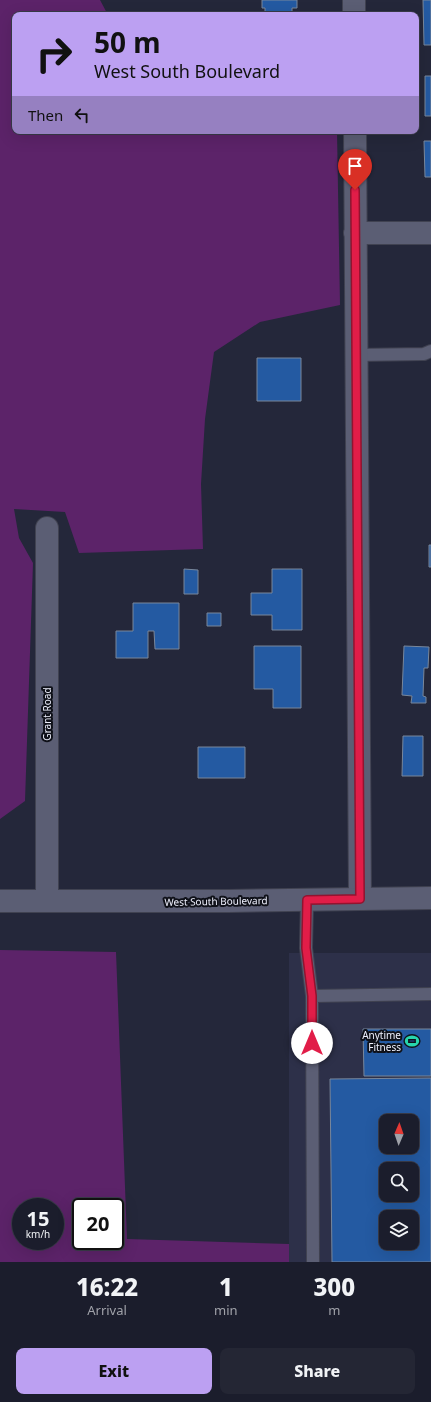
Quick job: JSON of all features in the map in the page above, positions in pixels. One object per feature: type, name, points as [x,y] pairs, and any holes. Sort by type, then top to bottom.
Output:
[{"type":"street","points":[[354,0],[354,12]]},
{"type":"street","points":[[355,134],[360,899]]},
{"type":"street","points":[[355,234],[431,233]]},
{"type":"street","name":"Grant Road","points":[[47,528],[47,901]]},
{"type":"street","name":"West South Boulevard","points":[[0,901],[431,898]]},
{"type":"lane","points":[[356,355],[424,354],[431,351]]},
{"type":"lane","points":[[307,900],[306,948],[312,996],[313,1262]]},
{"type":"lane","points":[[312,996],[431,994]]},
{"type":"shaded area","points":[[0,0],[100,0],[106,12],[12,12],[12,134],[337,134],[340,305],[260,322],[214,352],[205,419],[201,484],[203,549],[79,553],[65,512],[14,509],[19,538],[33,563],[25,801],[0,819]]},
{"type":"shaded area","points":[[0,950],[116,952],[127,1239],[289,1244],[289,1262],[0,1262]]},
{"type":"shaded area","points":[[289,953],[431,953],[431,1262],[289,1262]]},
{"type":"building","points":[[262,0],[297,0],[297,8],[292,8],[292,12],[265,12],[265,8],[262,8]]},
{"type":"building","points":[[423,0],[431,0],[431,45],[424,45]]},
{"type":"building","points":[[425,76],[431,76],[431,116],[425,116]]},
{"type":"building","points":[[424,141],[431,141],[431,177],[425,177]]},
{"type":"building","points":[[257,358],[301,358],[301,401],[257,401]]},
{"type":"building","points":[[429,545],[431,545],[431,567],[429,567]]},
{"type":"building","points":[[184,569],[198,570],[198,594],[184,594]]},
{"type":"building","points":[[272,569],[302,569],[302,630],[272,630],[272,615],[251,615],[251,593],[272,593]]},
{"type":"building","points":[[133,603],[179,603],[179,649],[155,649],[154,631],[148,631],[148,658],[116,658],[116,631],[133,631]]},
{"type":"building","points":[[207,613],[221,613],[221,626],[207,626]]},
{"type":"building","points":[[254,646],[301,646],[301,708],[273,708],[273,689],[254,689]]},
{"type":"building","points":[[404,646],[429,647],[428,668],[424,668],[423,696],[426,697],[426,703],[411,703],[412,696],[402,695]]},
{"type":"building","points":[[403,736],[423,736],[423,776],[402,776]]},
{"type":"building","points":[[198,747],[245,747],[245,778],[198,778]]},
{"type":"building","points":[[363,1029],[431,1029],[431,1076],[364,1076]]},
{"type":"building","points":[[431,1078],[431,1262],[332,1262],[330,1079]]},
{"type":"place","name":"Anytime Fitness","points":[[412,1041]]},
{"type":"route","points":[[312,1043],[312,996],[306,948],[307,900],[360,899],[355,190]]}]
